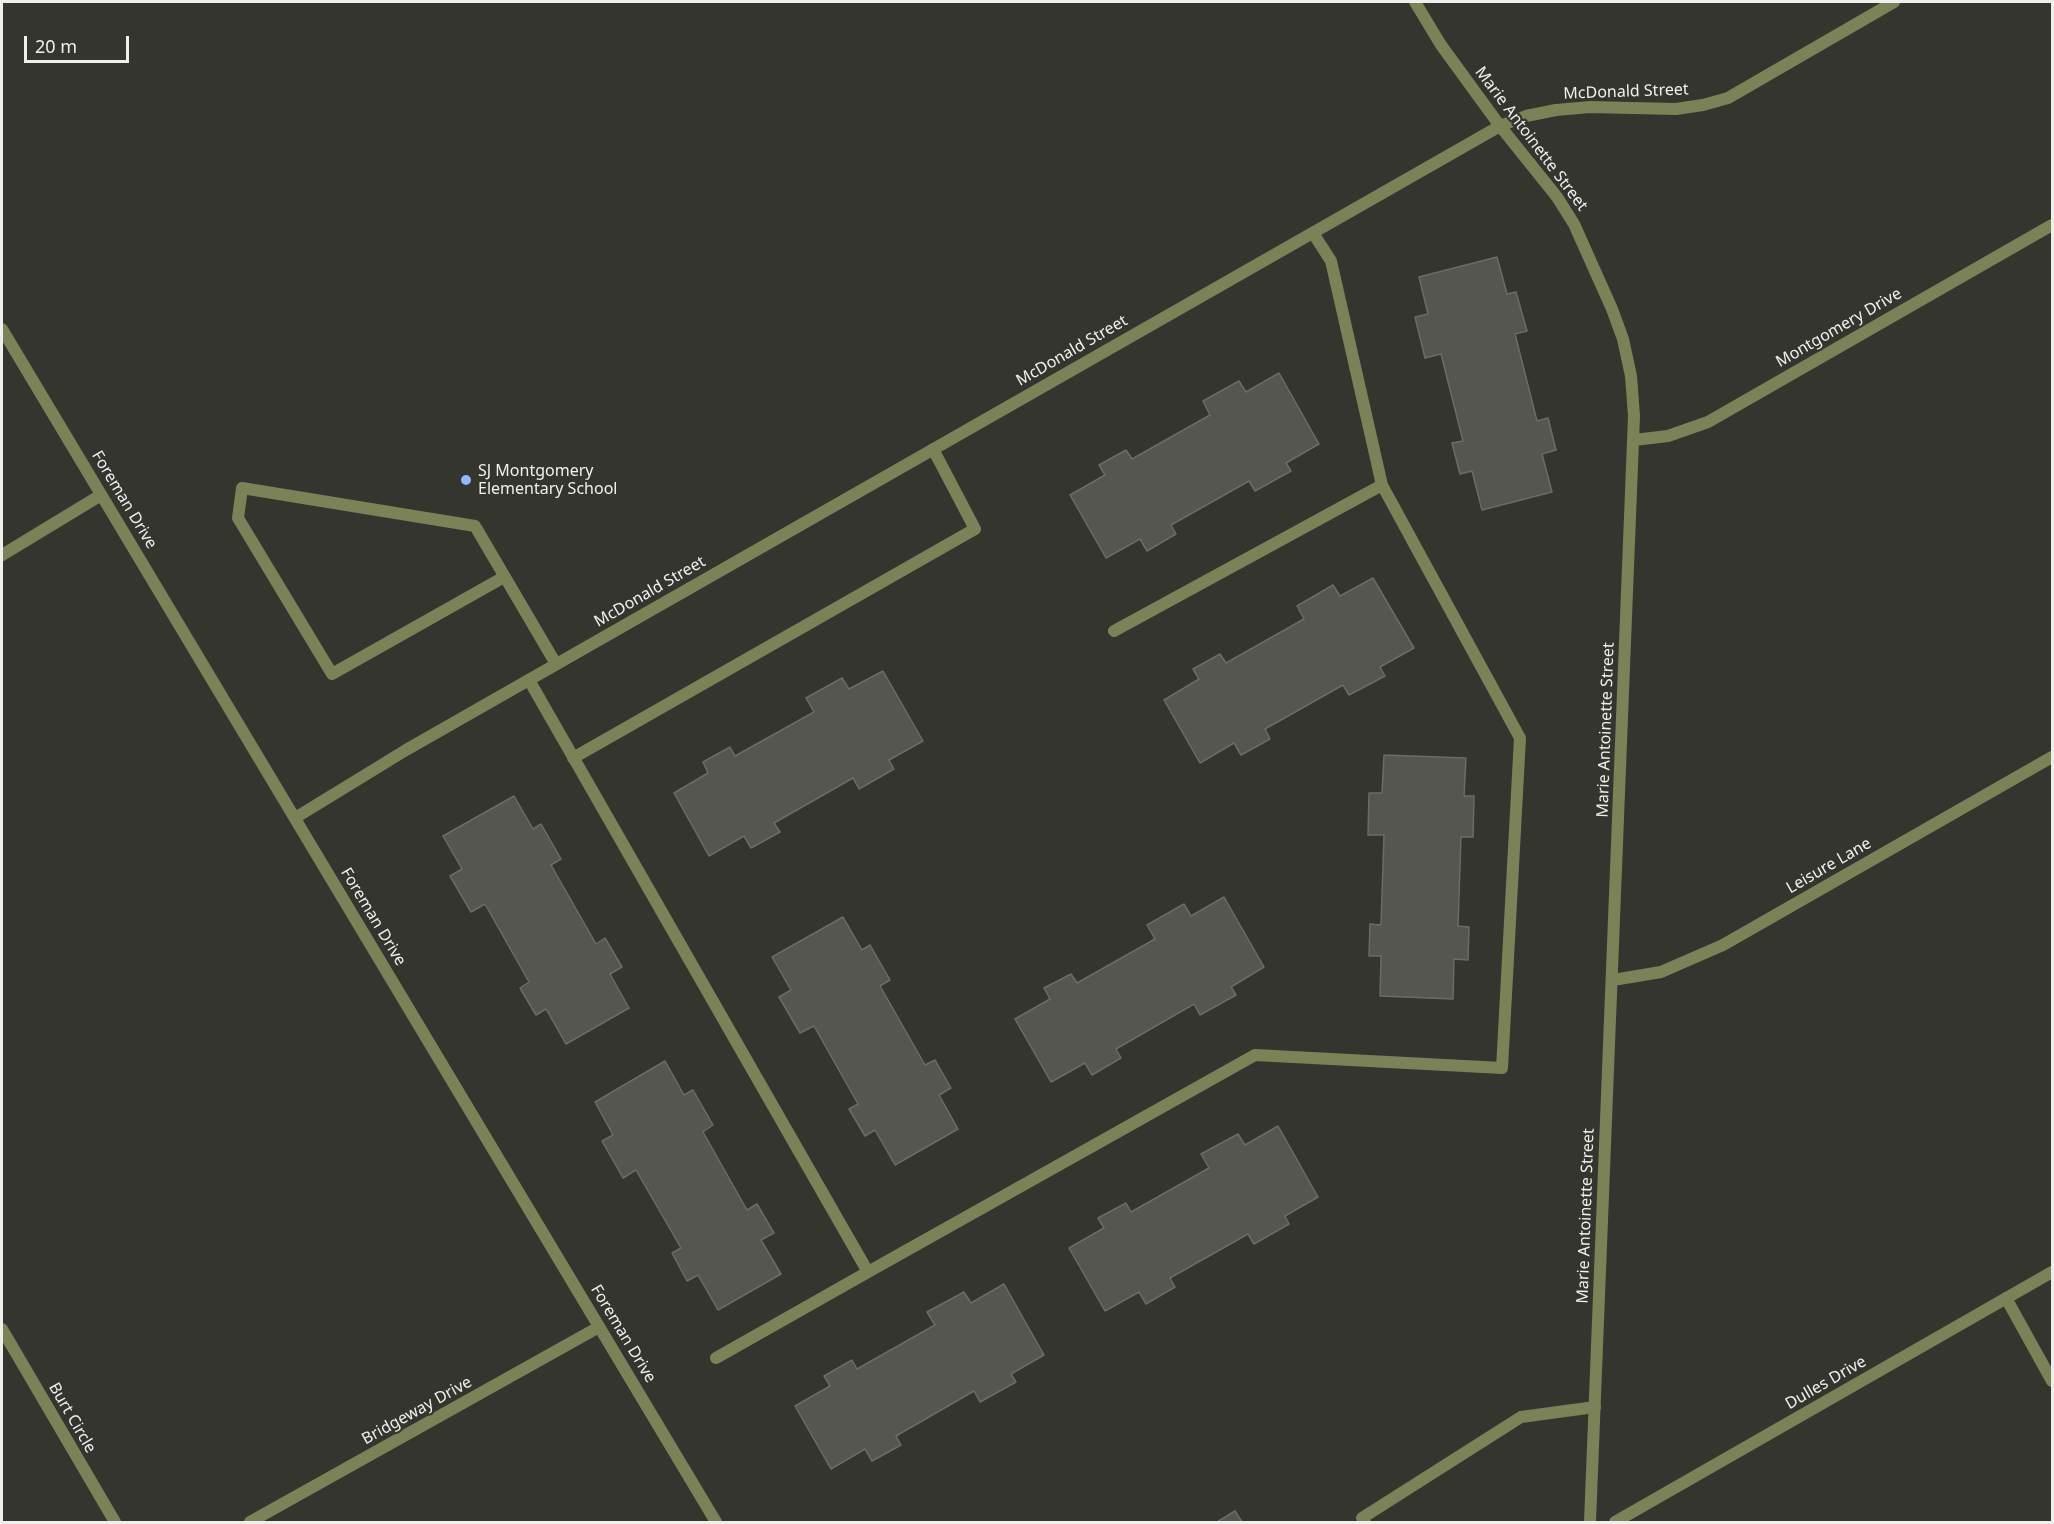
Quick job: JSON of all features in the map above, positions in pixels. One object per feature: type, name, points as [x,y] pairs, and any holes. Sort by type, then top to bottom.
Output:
[{"type":"street","name":"Marie Antoinette Street","points":[[1415,2],[1441,45],[1500,126],[1557,198],[1574,224],[1612,309],[1623,339],[1631,376],[1634,440],[1590,1522]]},
{"type":"street","name":"McDonald Street","points":[[295,818],[405,750],[1500,126],[1526,116],[1556,110],[1590,107],[1676,109],[1728,98],[1894,2]]},
{"type":"street","name":"Montgomery Drive","points":[[1634,440],[1668,436],[1708,422],[2052,225]]},
{"type":"street","points":[[716,1358],[1255,1055],[1502,1068],[1520,738],[1382,485],[1331,261],[1313,233]]},
{"type":"street","name":"Foreman Drive","points":[[2,329],[716,1522]]},
{"type":"street","points":[[573,758],[975,529],[933,449]]},
{"type":"street","points":[[1114,631],[1382,485]]},
{"type":"street","points":[[504,577],[332,674],[238,518],[242,488],[475,526],[556,664]]},
{"type":"street","points":[[2,555],[101,495]]},
{"type":"street","points":[[529,680],[868,1272]]},
{"type":"street","name":"Leisure Lane","points":[[1612,980],[1661,972],[1724,945],[2052,757]]},
{"type":"street","name":"Dulles Drive","points":[[1616,1522],[2052,1272]]},
{"type":"street","points":[[2006,1298],[2052,1381]]},
{"type":"street","name":"Bridgeway Drive","points":[[250,1522],[599,1327]]},
{"type":"street","name":"Burt Circle","points":[[2,1329],[115,1522]]},
{"type":"street","points":[[1365,1522],[1362,1518],[1521,1417],[1595,1407]]},
{"type":"building","points":[[1497,257],[1507,294],[1516,292],[1527,331],[1515,334],[1537,421],[1548,418],[1556,450],[1542,454],[1552,492],[1482,510],[1472,471],[1460,474],[1452,443],[1463,441],[1441,354],[1425,358],[1415,317],[1428,314],[1419,277]]},
{"type":"building","points":[[1279,373],[1319,444],[1286,463],[1291,471],[1255,491],[1249,481],[1171,525],[1176,534],[1147,551],[1140,539],[1106,558],[1070,495],[1105,475],[1099,465],[1126,450],[1132,459],[1210,415],[1203,401],[1239,381],[1246,392]]},
{"type":"building","points":[[1373,578],[1414,648],[1380,667],[1385,676],[1349,695],[1343,685],[1265,729],[1270,739],[1241,755],[1234,743],[1200,763],[1164,700],[1199,679],[1193,669],[1220,654],[1226,663],[1304,619],[1297,606],[1333,585],[1340,596]]},
{"type":"building","points":[[883,671],[923,741],[889,760],[894,769],[859,789],[853,778],[774,823],[780,832],[751,848],[744,836],[709,856],[674,793],[708,773],[703,762],[730,747],[735,756],[814,712],[806,698],[842,678],[849,689]]},
{"type":"building","points":[[1384,755],[1466,758],[1464,796],[1474,796],[1473,837],[1461,837],[1458,926],[1469,927],[1468,960],[1454,959],[1453,999],[1380,996],[1381,956],[1369,956],[1370,924],[1381,925],[1384,835],[1368,835],[1369,793],[1382,793]]},
{"type":"building","points":[[514,796],[533,829],[541,824],[561,859],[551,865],[596,944],[605,938],[622,967],[610,974],[629,1008],[566,1044],[546,1009],[536,1015],[520,988],[529,982],[485,904],[471,912],[450,876],[462,869],[443,836]]},
{"type":"building","points":[[1224,897],[1264,967],[1231,987],[1236,995],[1200,1015],[1194,1004],[1116,1049],[1121,1058],[1092,1075],[1085,1063],[1051,1082],[1015,1019],[1050,999],[1044,988],[1071,974],[1077,983],[1155,939],[1147,925],[1184,904],[1191,916]]},
{"type":"building","points":[[843,917],[862,950],[870,945],[890,980],[880,986],[925,1065],[935,1060],[951,1088],[939,1095],[958,1129],[895,1165],[875,1130],[865,1136],[849,1109],[858,1104],[814,1026],[800,1033],[779,997],[791,990],[772,957]]},
{"type":"building","points":[[665,1061],[684,1095],[693,1090],[713,1125],[703,1132],[747,1210],[757,1204],[774,1233],[761,1240],[781,1274],[718,1310],[698,1275],[687,1281],[672,1253],[681,1248],[636,1170],[623,1178],[602,1141],[613,1135],[595,1102]]},
{"type":"building","points":[[1278,1126],[1318,1197],[1285,1216],[1289,1224],[1254,1244],[1248,1234],[1170,1278],[1175,1287],[1146,1304],[1139,1292],[1105,1311],[1069,1248],[1104,1228],[1098,1218],[1126,1203],[1131,1212],[1209,1168],[1201,1154],[1238,1134],[1245,1145]]},
{"type":"building","points":[[1004,1284],[1044,1355],[1011,1374],[1016,1382],[980,1402],[974,1391],[896,1436],[901,1445],[872,1461],[865,1449],[831,1469],[795,1406],[830,1386],[824,1376],[852,1360],[857,1369],[935,1325],[927,1312],[964,1292],[971,1303]]},
{"type":"building","points":[[1235,1511],[1242,1522],[1217,1522]]},
{"type":"place","name":"SJ Montgomery Elementary School","points":[[466,480]]}]
